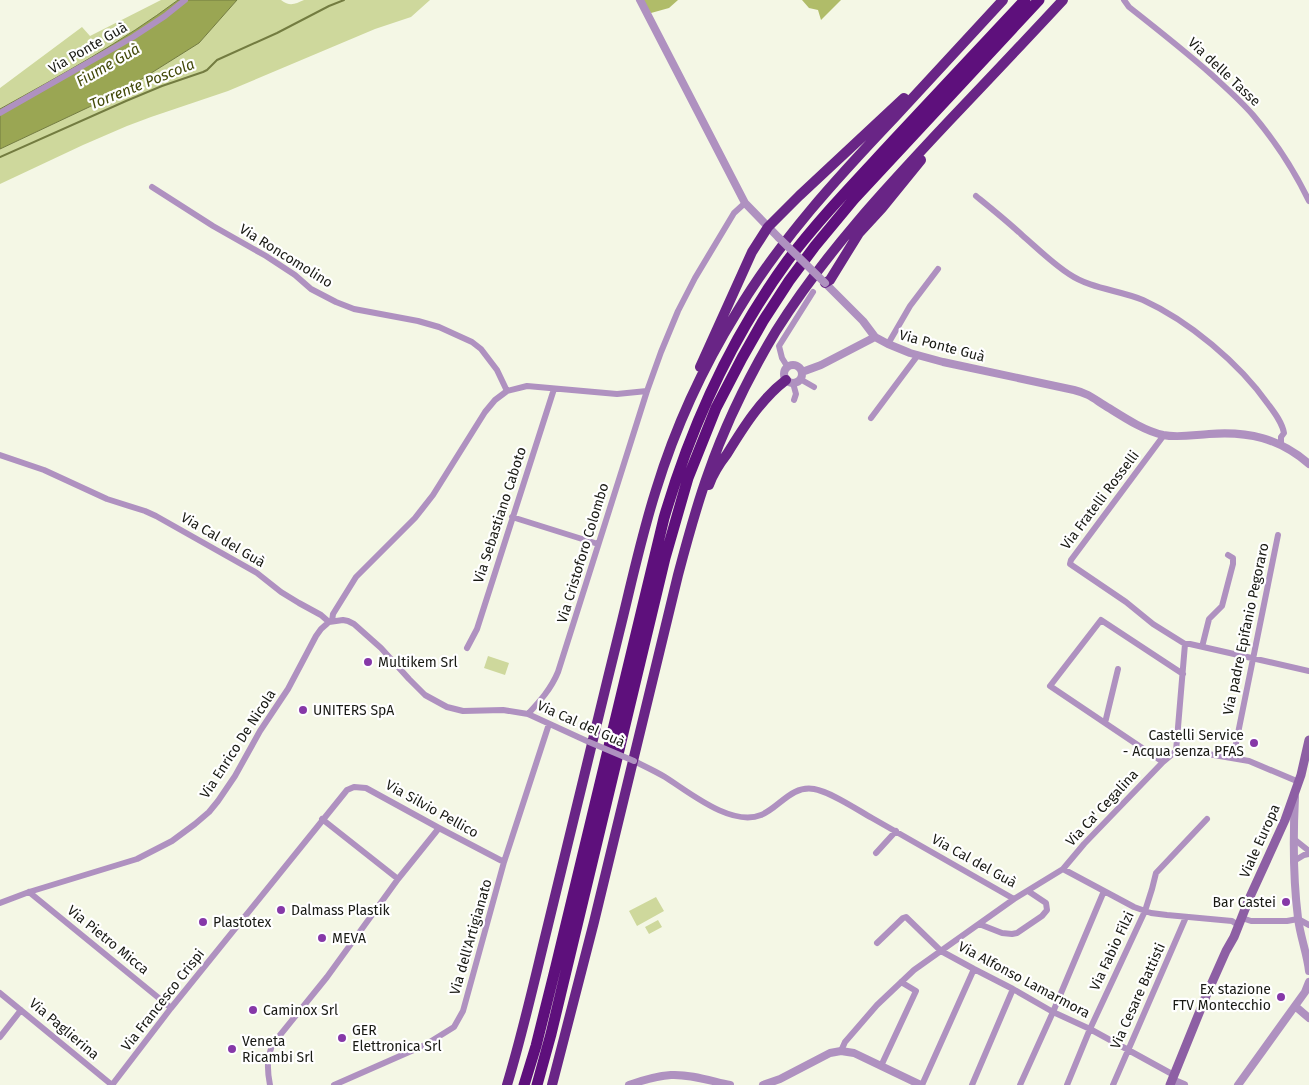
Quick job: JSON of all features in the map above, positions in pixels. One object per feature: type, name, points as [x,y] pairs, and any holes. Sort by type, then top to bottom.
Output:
[{"type":"highway","points":[[656,487],[682,419],[700,379],[737,312],[758,280],[812,208],[1003,0]]},
{"type":"highway","points":[[524,1085],[536,1046],[558,957],[664,518],[683,457],[708,397],[727,358],[753,313],[807,236],[843,194],[1024,0]]},
{"type":"highway","points":[[537,1085],[551,1034],[665,558],[686,484],[716,408],[763,321],[789,281],[818,242],[854,199],[1039,0]]},
{"type":"highway","points":[[552,1085],[678,575],[698,503],[722,437],[756,368],[776,333],[795,302],[842,239],[911,162],[1063,0]]},
{"type":"highway","points":[[507,1085],[528,1008],[634,568],[664,455],[675,424],[732,294],[752,252],[768,227],[958,48]]},
{"type":"highway","points":[[826,284],[859,233],[990,79]]},
{"type":"highway","points":[[678,575],[711,481],[738,436],[763,402],[773,391],[795,379]]},
{"type":"main road","name":"Viale Europa","points":[[1171,1081],[1226,950],[1285,820],[1299,782],[1309,740]]},
{"type":"street","name":"Via Ponte Guà","points":[[0,113],[133,37],[165,16],[184,0]]},
{"type":"street","name":"Via Ponte Guà","points":[[640,0],[745,202],[862,321],[875,337],[888,344],[943,362],[1074,390],[1088,395],[1138,425],[1164,435],[1210,434],[1262,438],[1281,444],[1309,464]]},
{"type":"street","name":"Via delle Tasse","points":[[1124,0],[1129,7],[1228,89],[1253,116],[1286,159],[1309,201]]},
{"type":"street","name":"Via Roncomolino","points":[[152,187],[213,226],[266,256],[311,288],[336,302],[354,309],[418,321],[439,327],[472,342],[481,349],[497,370],[507,391]]},
{"type":"street","points":[[976,196],[1068,274],[1089,284],[1142,300],[1180,321],[1205,340],[1246,377],[1265,399],[1283,428],[1284,433],[1281,437],[1281,444]]},
{"type":"street","name":"Via Cristoforo Colombo","points":[[528,714],[554,682],[558,672],[647,392],[678,311],[695,278],[734,213],[745,202]]},
{"type":"street","points":[[888,344],[910,306],[938,269]]},
{"type":"street","points":[[787,366],[782,358],[779,346],[813,292]]},
{"type":"street","points":[[795,379],[875,337]]},
{"type":"street","points":[[871,418],[918,355]]},
{"type":"street","points":[[794,400],[796,394],[795,379],[801,369],[793,364],[787,366],[783,374],[795,379],[814,387]]},
{"type":"street","points":[[330,621],[356,577],[420,512],[433,496],[485,412],[495,400],[507,391],[527,386],[617,394],[647,392]]},
{"type":"street","name":"Via Sebastiano Caboto","points":[[467,648],[477,629],[554,389]]},
{"type":"street","name":"Via Fratelli Rosselli","points":[[1164,435],[1070,563],[1130,605],[1153,624],[1185,644]]},
{"type":"street","name":"Via Cal del Guà","points":[[0,455],[44,470],[107,499],[138,508],[156,516],[257,573],[281,592],[330,621],[343,620],[354,624],[381,648],[425,695],[447,707],[462,711],[503,710],[528,714],[634,761],[662,775],[704,802],[723,812],[734,815],[749,818],[762,815],[798,791],[815,789],[832,796],[1014,899],[1063,869]]},
{"type":"street","points":[[512,517],[598,544]]},
{"type":"street","name":"Via padre Epifanio Pegoraro","points":[[1233,758],[1278,535]]},
{"type":"street","points":[[1202,647],[1209,619],[1222,606],[1233,558],[1228,555]]},
{"type":"street","points":[[1163,762],[1050,686],[1102,620],[1162,662],[1183,674]]},
{"type":"street","name":"Via Enrico De Nicola","points":[[0,903],[29,892],[137,859],[172,842],[209,812],[235,776],[260,731],[288,689],[316,636],[330,621]]},
{"type":"street","points":[[1299,782],[1249,762],[1233,758],[1176,751],[1185,644],[1309,671]]},
{"type":"street","points":[[1105,723],[1118,669]]},
{"type":"street","name":"Via dell'Artigianato","points":[[334,1085],[425,1045],[454,1027],[463,1011],[504,862],[548,724]]},
{"type":"street","name":"Via Ca' Cegalina","points":[[1063,869],[1084,844],[1163,762],[1176,751]]},
{"type":"street","name":"Via Silvio Pellico","points":[[347,790],[354,787],[366,788],[504,862]]},
{"type":"street","name":"Via Francesco Crispi","points":[[112,1085],[171,1008],[347,790]]},
{"type":"street","points":[[1295,794],[1294,861],[1298,919],[1309,971]]},
{"type":"street","name":"Via Fabio Filzi","points":[[1067,1085],[1090,1029],[1145,910],[1156,873],[1207,819]]},
{"type":"street","points":[[322,820],[398,880]]},
{"type":"street","points":[[270,1085],[267,1069],[272,1045],[327,977],[398,880],[439,828]]},
{"type":"street","points":[[876,852],[896,832]]},
{"type":"street","points":[[1294,839],[1309,853],[1294,861]]},
{"type":"street","points":[[1063,869],[1134,907],[1167,916],[1232,921],[1287,921],[1298,919],[1309,925]]},
{"type":"street","points":[[979,924],[1002,933],[1017,933],[1042,916],[1047,910],[1046,903],[1028,891]]},
{"type":"street","points":[[1020,1085],[1104,891]]},
{"type":"street","name":"Via Pietro Micca","points":[[29,892],[171,1008]]},
{"type":"street","points":[[841,1051],[851,1034],[900,982],[1014,899]]},
{"type":"street","name":"Via Alfonso Lamarmora","points":[[877,943],[906,917],[941,951],[1053,1012],[1128,1049],[1158,1067],[1171,1081]]},
{"type":"street","name":"Via Cesare Battisti","points":[[1113,1085],[1186,917]]},
{"type":"street","points":[[762,1085],[780,1079],[830,1053],[841,1051],[854,1053],[921,1085],[974,969]]},
{"type":"street","points":[[881,1066],[916,991],[900,982]]},
{"type":"street","points":[[1238,1085],[1305,992],[1309,982]]},
{"type":"street","points":[[972,1085],[1013,989]]},
{"type":"street","name":"Via Paglierina","points":[[0,993],[112,1085]]},
{"type":"street","points":[[1295,1006],[1309,1018]]},
{"type":"street","points":[[0,1037],[21,1010]]},
{"type":"street","points":[[629,1085],[669,1075],[696,1077],[730,1085]]},
{"type":"street","points":[[1171,1081],[1184,1085]]},
{"type":"shaded area","points":[[161,0],[178,0],[113,44],[0,109],[0,88],[82,27],[90,36]]},
{"type":"shaded area","points":[[237,0],[281,0],[295,4],[304,0],[430,0],[411,17],[375,29],[228,91],[127,126],[0,184],[0,149],[121,92],[199,43]]},
{"type":"shaded area","points":[[642,0],[678,0],[669,8],[651,13]]},
{"type":"shaded area","points":[[802,0],[841,0],[821,20],[818,10],[809,8]]},
{"type":"shaded area","points":[[488,656],[509,663],[505,675],[484,668]]},
{"type":"shaded area","points":[[656,897],[664,911],[637,926],[629,911]]},
{"type":"shaded area","points":[[658,920],[662,927],[649,934],[645,927]]},
{"type":"water","name":"Fiume Guà","points":[[178,0],[237,0],[199,43],[121,92],[0,149],[0,109],[113,44]]},
{"type":"waterway","name":"Torrente Poscola","points":[[0,157],[126,101],[203,72],[217,60],[344,0]]},
{"type":"place","name":"Multikem Srl","points":[[368,662]]},
{"type":"place","name":"UNITERS SpA","points":[[303,710]]},
{"type":"place","name":"Castelli Service - Acqua senza PFAS","points":[[1254,743]]},
{"type":"place","name":"Bar Castei","points":[[1286,902]]},
{"type":"place","name":"Dalmass Plastik","points":[[281,910]]},
{"type":"place","name":"Plastotex","points":[[203,922]]},
{"type":"place","name":"MEVA","points":[[322,938]]},
{"type":"place","name":"Ex stazione FTV Montecchio","points":[[1281,997]]},
{"type":"place","name":"Caminox Srl","points":[[253,1010]]},
{"type":"place","name":"GER Elettronica Srl","points":[[342,1038]]},
{"type":"place","name":"Veneta Ricambi Srl","points":[[232,1049]]}]
